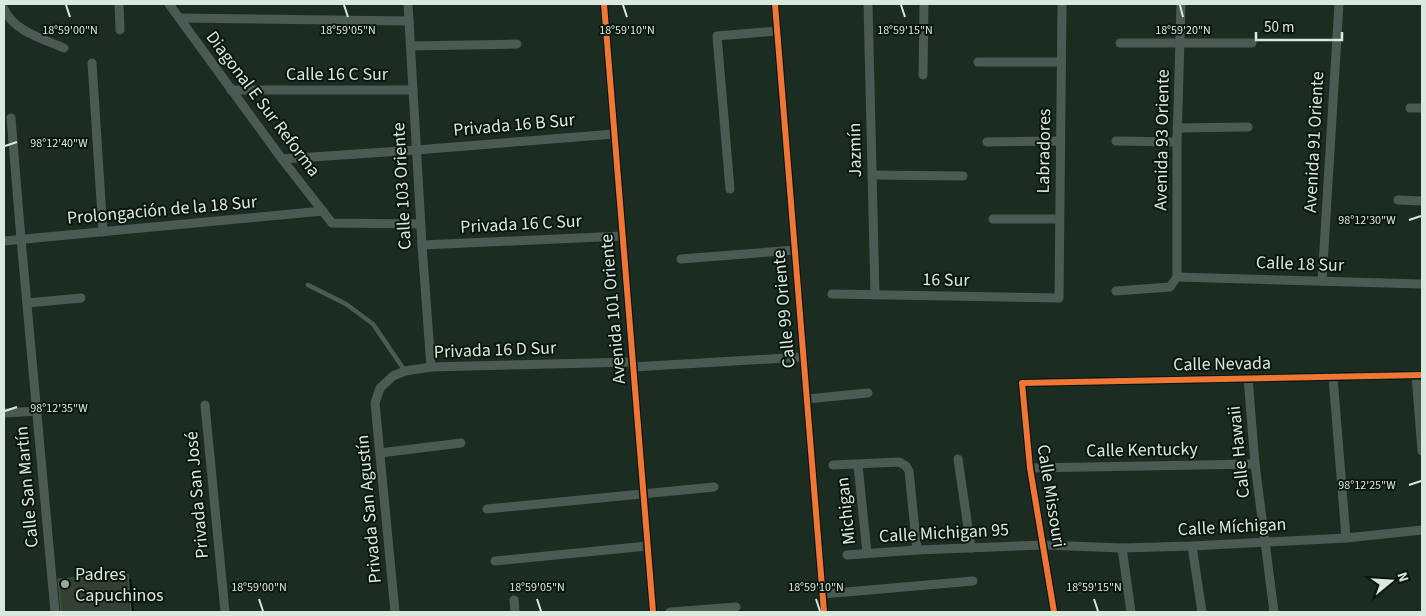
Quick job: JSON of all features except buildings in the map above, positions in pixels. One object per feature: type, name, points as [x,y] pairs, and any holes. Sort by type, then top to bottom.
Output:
[{"type":"street","points":[[119,4],[120,30]]},
{"type":"street","name":"Diagonal E Sur Reforma","points":[[169,4],[282,159],[332,223],[420,224]]},
{"type":"street","name":"Calle 103 Oriente","points":[[408,4],[420,224],[431,367]]},
{"type":"street","name":"Avenida 101 Oriente","points":[[604,4],[654,612]]},
{"type":"street","name":"Calle 99 Oriente","points":[[775,4],[824,612]]},
{"type":"street","name":"Jazmín","points":[[868,4],[875,295]]},
{"type":"street","points":[[923,75],[924,4]]},
{"type":"street","name":"Labradores","points":[[1059,298],[1062,4]]},
{"type":"street","name":"Avenida 93 Oriente","points":[[1177,277],[1177,128],[1182,4]]},
{"type":"street","name":"Avenida 91 Oriente","points":[[1322,281],[1339,4]]},
{"type":"street","points":[[4,8],[6,15],[17,26],[64,48]]},
{"type":"street","points":[[179,18],[409,21]]},
{"type":"street","points":[[730,189],[718,36],[777,31]]},
{"type":"street","points":[[1120,43],[1252,44]]},
{"type":"street","points":[[411,46],[517,44]]},
{"type":"street","points":[[978,62],[1061,62]]},
{"type":"street","points":[[92,63],[103,232]]},
{"type":"street","name":"Calle 16 C Sur","points":[[231,90],[413,90]]},
{"type":"street","points":[[1410,108],[1422,108]]},
{"type":"street","name":"Calle San Martín","points":[[11,118],[55,612]]},
{"type":"street","points":[[1177,128],[1248,127]]},
{"type":"street","name":"Privada 16 B Sur","points":[[416,150],[614,134]]},
{"type":"street","points":[[987,142],[1060,141]]},
{"type":"street","points":[[1116,141],[1177,142]]},
{"type":"street","points":[[282,159],[416,150]]},
{"type":"street","points":[[872,175],[964,176]]},
{"type":"street","points":[[1398,200],[1422,201]]},
{"type":"street","name":"Prolongación de la 18 Sur","points":[[4,240],[323,211]]},
{"type":"street","points":[[993,219],[1059,219]]},
{"type":"street","name":"Privada 16 C Sur","points":[[422,245],[622,236]]},
{"type":"street","points":[[681,259],[794,250]]},
{"type":"street","points":[[1116,291],[1170,287],[1177,277]]},
{"type":"street","name":"Calle 18 Sur","points":[[1177,277],[1422,284]]},
{"type":"street","name":"16 Sur","points":[[832,294],[1059,298]]},
{"type":"street","points":[[27,303],[81,298]]},
{"type":"street","name":"Privada 16 D Sur","points":[[375,403],[380,388],[393,376],[405,371],[431,367],[633,365],[803,357]]},
{"type":"street","points":[[1419,375],[1422,451]]},
{"type":"street","name":"Calle Nevada","points":[[1022,384],[1419,375]]},
{"type":"street","points":[[1333,377],[1346,538]]},
{"type":"street","name":"Calle Hawaii","points":[[1248,378],[1255,464],[1274,612]]},
{"type":"street","name":"Calle Missouri","points":[[1022,384],[1030,468],[1054,612]]},
{"type":"street","points":[[807,399],[868,393]]},
{"type":"street","name":"Privada San Agustín","points":[[375,403],[395,612]]},
{"type":"street","name":"Privada San José","points":[[205,405],[225,612]]},
{"type":"street","points":[[4,413],[37,411]]},
{"type":"street","points":[[380,453],[462,442]]},
{"type":"street","points":[[958,459],[970,548]]},
{"type":"street","points":[[833,465],[899,462],[906,466],[909,471],[917,550]]},
{"type":"street","name":"Calle Kentucky","points":[[1030,468],[1255,464]]},
{"type":"street","name":"Michigan","points":[[858,465],[867,553]]},
{"type":"street","points":[[487,509],[714,487]]},
{"type":"street","name":"Calle Míchigan","points":[[1044,545],[1122,548],[1192,546],[1346,538],[1422,530]]},
{"type":"street","name":"Calle Michigan 95","points":[[847,555],[1044,545]]},
{"type":"street","points":[[496,561],[648,546]]},
{"type":"street","points":[[1192,546],[1202,612]]},
{"type":"street","points":[[1122,548],[1131,612]]},
{"type":"street","points":[[823,594],[973,581]]},
{"type":"street","points":[[514,600],[515,612]]},
{"type":"street","points":[[670,612],[736,607]]},
{"type":"lane","points":[[308,285],[346,304],[373,324],[405,371]]},
{"type":"cycle path","points":[[604,4],[653,612]]},
{"type":"cycle path","points":[[775,4],[824,612]]},
{"type":"cycle path","points":[[1054,612],[1030,468],[1022,383],[1422,375]]},
{"type":"place","name":"Padres Capuchinos","points":[[65,584]]}]
